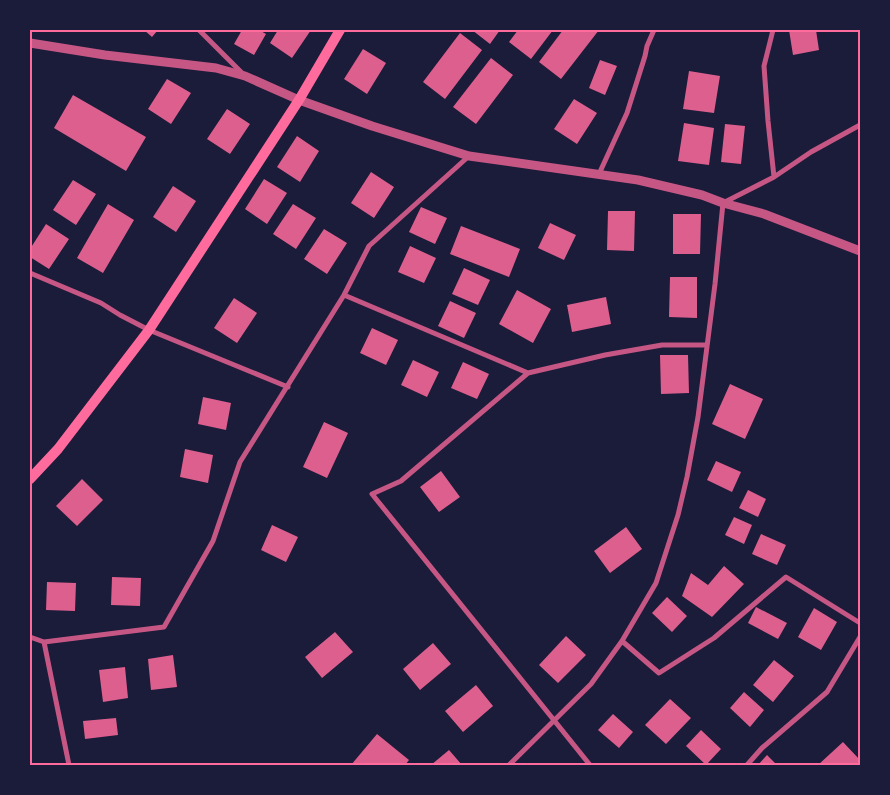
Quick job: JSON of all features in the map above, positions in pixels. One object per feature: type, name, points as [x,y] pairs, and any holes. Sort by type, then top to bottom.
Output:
[{"type":"main road","points":[[30,479],[58,449],[149,330],[299,100],[340,30]]},
{"type":"street","points":[[199,30],[245,76]]},
{"type":"street","points":[[599,174],[627,113],[647,46],[654,30]]},
{"type":"street","points":[[773,30],[764,66],[774,177]]},
{"type":"street","points":[[30,43],[114,56],[216,68],[245,76],[299,100],[372,126],[469,156],[638,180],[702,195],[764,214],[860,251]]},
{"type":"street","points":[[723,203],[774,177],[811,152],[860,125]]},
{"type":"street","points":[[30,637],[44,642],[164,627],[213,541],[240,462],[344,295],[369,246],[469,156]]},
{"type":"street","points":[[509,765],[592,684],[622,641],[656,583],[678,515],[698,417],[723,203]]},
{"type":"street","points":[[30,273],[101,303],[149,330],[288,387]]},
{"type":"street","points":[[344,295],[528,374]]},
{"type":"street","points":[[590,765],[372,494],[401,481],[528,374],[605,355],[662,345],[707,345]]},
{"type":"street","points":[[622,641],[659,673],[714,638],[786,577],[860,623]]},
{"type":"street","points":[[747,765],[762,748],[827,692],[860,637]]},
{"type":"street","points":[[44,642],[69,765]]},
{"type":"building","points":[[144,30],[158,30],[152,37]]},
{"type":"building","points":[[242,30],[259,30],[266,34],[254,55],[234,44]]},
{"type":"building","points":[[278,30],[311,30],[292,58],[270,43]]},
{"type":"building","points":[[472,30],[500,30],[490,44]]},
{"type":"building","points":[[518,30],[553,30],[531,59],[509,42]]},
{"type":"building","points":[[563,30],[599,30],[561,79],[539,62]]},
{"type":"building","points":[[789,30],[816,30],[819,50],[793,55]]},
{"type":"building","points":[[460,33],[482,50],[445,99],[423,82]]},
{"type":"building","points":[[363,49],[386,63],[367,94],[344,79]]},
{"type":"building","points":[[491,58],[513,75],[476,124],[453,107]]},
{"type":"building","points":[[600,60],[617,66],[605,95],[589,88]]},
{"type":"building","points":[[689,71],[720,76],[714,113],[683,109]]},
{"type":"building","points":[[167,79],[191,93],[171,124],[148,109]]},
{"type":"building","points":[[73,95],[146,137],[126,171],[54,128]]},
{"type":"building","points":[[574,99],[597,113],[577,144],[554,129]]},
{"type":"building","points":[[227,109],[250,124],[230,154],[207,139]]},
{"type":"building","points":[[684,123],[714,128],[709,165],[678,161]]},
{"type":"building","points":[[725,124],[745,126],[741,164],[721,162]]},
{"type":"building","points":[[297,136],[319,151],[300,182],[277,167]]},
{"type":"building","points":[[371,172],[394,187],[374,218],[351,203]]},
{"type":"building","points":[[264,179],[287,193],[267,224],[245,209]]},
{"type":"building","points":[[73,180],[96,194],[76,225],[53,210]]},
{"type":"building","points":[[173,186],[196,201],[176,232],[153,217]]},
{"type":"building","points":[[108,204],[134,220],[103,273],[77,258]]},
{"type":"building","points":[[293,204],[316,218],[296,249],[273,234]]},
{"type":"building","points":[[421,207],[447,218],[435,244],[409,232]]},
{"type":"building","points":[[608,211],[635,211],[634,251],[607,250]]},
{"type":"building","points":[[673,214],[701,214],[700,254],[673,254]]},
{"type":"building","points":[[550,223],[576,235],[564,260],[538,248]]},
{"type":"building","points":[[46,224],[69,239],[49,269],[30,257],[30,249]]},
{"type":"building","points":[[461,226],[520,249],[509,277],[450,254]]},
{"type":"building","points":[[324,229],[347,243],[327,274],[304,259]]},
{"type":"building","points":[[410,246],[436,258],[424,283],[398,272]]},
{"type":"building","points":[[464,268],[490,280],[478,305],[452,294]]},
{"type":"building","points":[[670,277],[697,277],[697,318],[669,317]]},
{"type":"building","points":[[517,290],[551,309],[533,343],[499,324]]},
{"type":"building","points":[[606,297],[611,324],[572,332],[567,305]]},
{"type":"building","points":[[234,298],[257,313],[237,343],[214,328]]},
{"type":"building","points":[[450,301],[476,313],[464,338],[438,326]]},
{"type":"building","points":[[372,328],[398,340],[386,365],[360,353]]},
{"type":"building","points":[[660,355],[688,355],[689,393],[661,394]]},
{"type":"building","points":[[413,360],[439,372],[427,397],[401,385]]},
{"type":"building","points":[[463,362],[489,374],[477,399],[451,388]]},
{"type":"building","points":[[730,384],[763,399],[745,439],[712,424]]},
{"type":"building","points":[[203,397],[231,403],[226,430],[198,424]]},
{"type":"building","points":[[324,422],[348,433],[327,478],[303,467]]},
{"type":"building","points":[[185,449],[213,455],[208,483],[180,477]]},
{"type":"building","points":[[716,461],[741,472],[732,492],[707,480]]},
{"type":"building","points":[[441,471],[460,497],[439,512],[420,487]]},
{"type":"building","points":[[82,479],[103,500],[77,526],[56,506]]},
{"type":"building","points":[[748,490],[766,499],[758,517],[739,508]]},
{"type":"building","points":[[734,517],[752,525],[744,544],[725,535]]},
{"type":"building","points":[[272,525],[298,537],[286,562],[261,550]]},
{"type":"building","points":[[626,527],[642,549],[610,573],[594,551]]},
{"type":"building","points":[[761,534],[786,545],[777,565],[752,554]]},
{"type":"building","points":[[724,566],[744,584],[712,617],[682,596],[691,573],[708,585]]},
{"type":"building","points":[[112,577],[141,578],[140,606],[111,605]]},
{"type":"building","points":[[47,582],[76,583],[75,611],[46,610]]},
{"type":"building","points":[[667,597],[687,616],[672,632],[652,613]]},
{"type":"building","points":[[756,607],[787,623],[778,639],[748,623]]},
{"type":"building","points":[[814,608],[837,622],[821,650],[798,637]]},
{"type":"building","points":[[335,632],[353,652],[322,678],[305,657]]},
{"type":"building","points":[[566,636],[586,655],[558,683],[539,665]]},
{"type":"building","points":[[433,643],[451,664],[420,690],[403,669]]},
{"type":"building","points":[[173,655],[177,687],[151,690],[148,659]]},
{"type":"building","points":[[774,660],[794,676],[773,702],[753,685]]},
{"type":"building","points":[[125,667],[128,698],[103,702],[99,670]]},
{"type":"building","points":[[476,685],[493,706],[463,732],[445,711]]},
{"type":"building","points":[[744,692],[764,710],[750,727],[730,708]]},
{"type":"building","points":[[670,699],[691,718],[666,744],[645,725]]},
{"type":"building","points":[[613,714],[633,732],[619,748],[598,730]]},
{"type":"building","points":[[116,718],[118,735],[85,739],[83,721]]},
{"type":"building","points":[[701,730],[721,749],[706,765],[686,746]]},
{"type":"building","points":[[377,734],[409,760],[405,765],[351,765]]},
{"type":"building","points":[[843,742],[860,760],[860,765],[818,765]]},
{"type":"building","points":[[449,750],[462,765],[431,765]]},
{"type":"building","points":[[767,755],[777,765],[758,765]]}]
